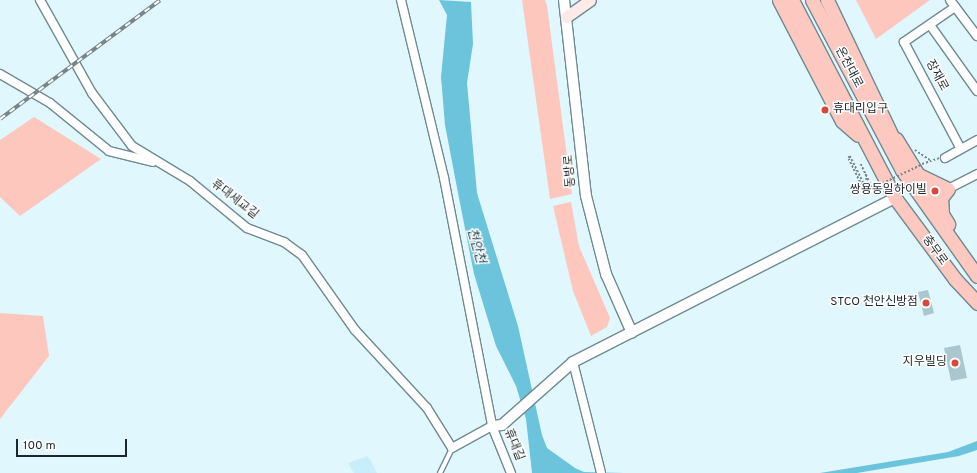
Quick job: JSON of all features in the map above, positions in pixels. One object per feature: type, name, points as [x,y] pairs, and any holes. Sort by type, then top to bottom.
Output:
[{"type":"highway","points":[[779,0],[842,121],[864,140]]},
{"type":"highway","name":"온천대로","points":[[792,0],[895,198]]},
{"type":"highway","name":"온천대로","points":[[812,0],[902,170],[919,198]]},
{"type":"highway","points":[[827,0],[894,136],[976,275]]},
{"type":"highway","points":[[894,136],[902,170]]},
{"type":"highway","points":[[916,173],[948,189],[942,198],[944,219]]},
{"type":"highway","name":"충무로","points":[[895,198],[955,279],[977,303]]},
{"type":"highway","name":"충무로","points":[[919,198],[976,275]]},
{"type":"main road","points":[[566,16],[590,0]]},
{"type":"street","name":"휴대세교길","points":[[40,0],[111,121],[132,146],[158,164],[190,181],[247,228],[284,242],[302,255],[355,330],[427,408],[452,448]]},
{"type":"street","name":"휴대길","points":[[401,0],[444,178],[497,426],[511,473]]},
{"type":"street","name":"동방로","points":[[564,0],[586,196],[606,274],[632,333]]},
{"type":"street","points":[[950,0],[977,36]]},
{"type":"street","name":"장재로","points":[[955,7],[904,42],[961,149]]},
{"type":"street","name":"장재로","points":[[930,25],[977,91]]},
{"type":"street","points":[[0,74],[50,103],[109,151],[158,164]]},
{"type":"street","points":[[945,158],[977,140]]},
{"type":"street","points":[[948,189],[977,174]]},
{"type":"street","points":[[452,448],[497,426],[570,364],[895,198]]},
{"type":"street","points":[[570,364],[601,470]]},
{"type":"lane","points":[[440,473],[452,448]]},
{"type":"path","points":[[864,193],[848,157],[852,157],[869,194]]},
{"type":"path","points":[[868,190],[934,158]]},
{"type":"path","points":[[861,164],[872,188]]},
{"type":"path","points":[[866,174],[867,182]]},
{"type":"shaded area","points":[[522,0],[545,0],[547,6],[572,194],[550,199]]},
{"type":"shaded area","points":[[856,0],[930,0],[876,39]]},
{"type":"shaded area","points":[[34,117],[101,159],[20,216],[0,197],[0,140]]},
{"type":"shaded area","points":[[571,202],[579,246],[610,318],[607,327],[591,336],[573,291],[553,206]]},
{"type":"shaded area","points":[[0,313],[43,316],[49,356],[0,419]]},
{"type":"shaded area","points":[[368,456],[377,473],[354,473],[348,463]]},
{"type":"water","name":"천안천","points":[[439,0],[471,2],[473,44],[467,83],[477,193],[518,326],[542,435],[547,448],[575,468],[584,472],[624,473],[532,473],[526,419],[516,386],[496,346],[474,274],[458,193],[445,125],[441,77],[447,15]]},
{"type":"water","points":[[977,441],[977,450],[959,456],[857,473],[820,473],[948,452]]},
{"type":"building","name":"STCO 천안신방점","points":[[928,290],[934,313],[924,316],[918,292]]},
{"type":"building","name":"지우빌딩","points":[[960,345],[967,378],[951,381],[944,348]]},
{"type":"railway","points":[[0,119],[160,0]]},
{"type":"place","name":"휴대리입구","points":[[825,110]]},
{"type":"place","name":"쌍용동일하이빌","points":[[935,191]]},
{"type":"place","name":"STCO 천안신방점","points":[[926,303]]},
{"type":"place","name":"지우빌딩","points":[[955,363]]}]
